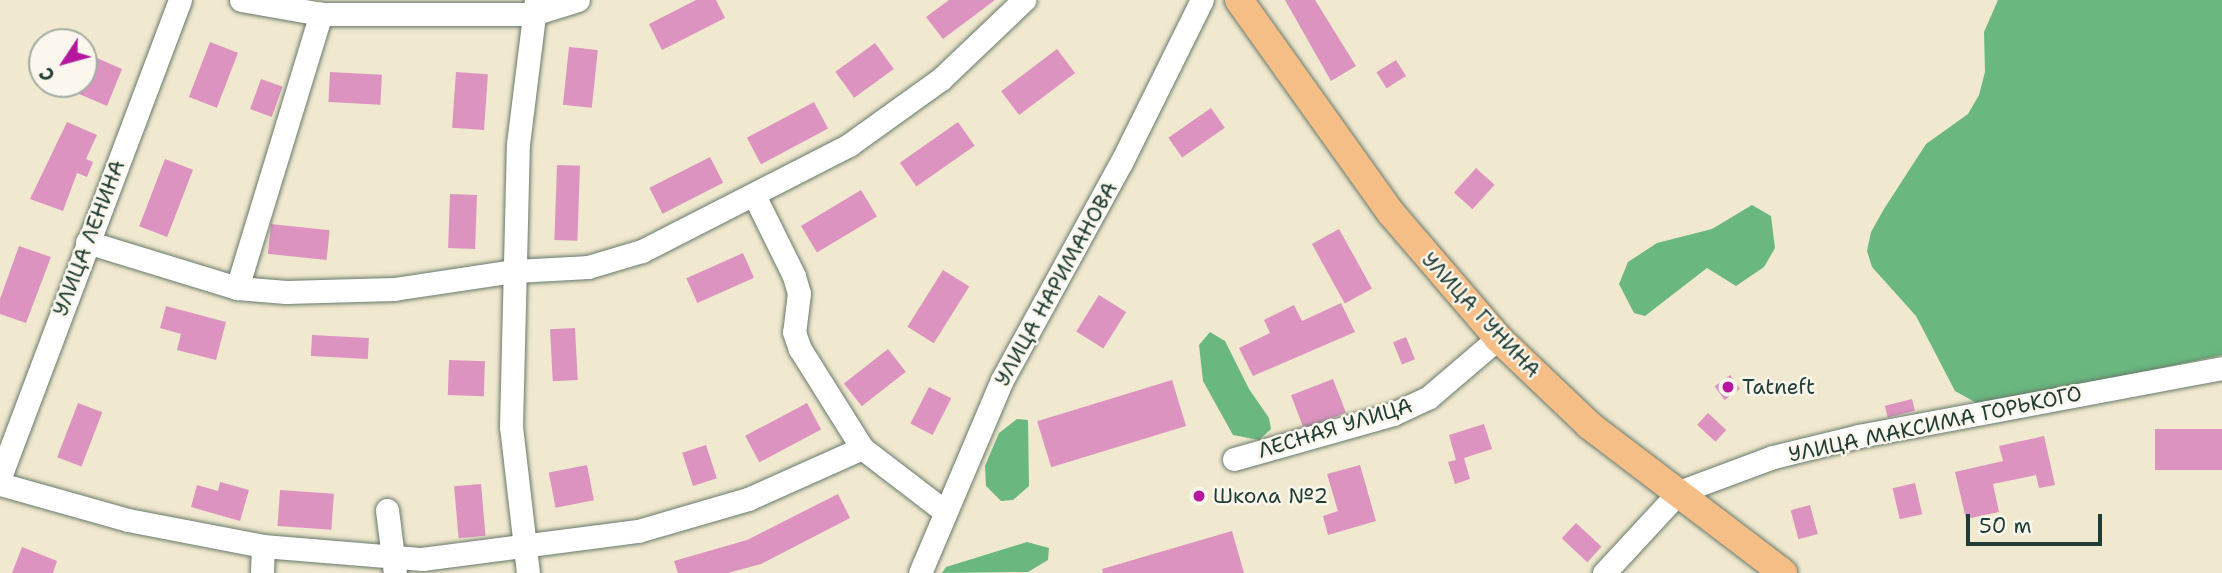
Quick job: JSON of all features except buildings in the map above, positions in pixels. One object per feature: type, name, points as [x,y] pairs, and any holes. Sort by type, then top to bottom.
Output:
[{"type":"main road","name":"УЛИЦА ГУНИНА","points":[[1239,0],[1391,213],[1498,338],[1589,425],[1783,573]]},
{"type":"street","name":"УЛИЦА ЛЕНИНА","points":[[0,477],[180,0]]},
{"type":"street","points":[[241,0],[321,14],[534,7],[578,0]]},
{"type":"street","points":[[87,242],[237,288],[286,292],[394,289],[515,271],[600,264],[642,251],[755,197],[849,145],[941,79],[1024,0]]},
{"type":"street","name":"УЛИЦА НАРИМАНОВА","points":[[920,573],[944,511],[1002,380],[1121,163],[1202,0]]},
{"type":"street","points":[[528,573],[511,427],[518,144],[534,7]]},
{"type":"street","points":[[237,288],[321,14]]},
{"type":"street","points":[[755,197],[794,276],[799,293],[794,332],[800,349],[862,448],[944,511]]},
{"type":"street","name":"ЛЕСНАЯ УЛИЦА","points":[[1234,459],[1393,414],[1429,397],[1498,338]]},
{"type":"street","name":"УЛИЦА МАКСИМА ГОРЬКОГО","points":[[1604,573],[1679,492],[1773,457],[1859,436],[2222,368]]},
{"type":"street","points":[[0,484],[128,520],[264,546],[394,564],[638,531],[748,499],[862,448]]},
{"type":"street","points":[[387,510],[394,564]]},
{"type":"street","points":[[262,573],[264,546]]},
{"type":"green space","points":[[1998,0],[2222,0],[2222,355],[1982,406],[1955,391],[1916,316],[1872,267],[1867,251],[1871,232],[1884,209],[1926,144],[1968,114],[1979,95],[1985,72],[1984,32]]},
{"type":"green space","points":[[1752,205],[1771,216],[1775,248],[1764,267],[1736,286],[1707,268],[1645,316],[1634,313],[1619,284],[1628,262],[1657,243],[1712,229]]},
{"type":"green space","points":[[1210,332],[1225,341],[1249,389],[1269,418],[1271,429],[1259,440],[1233,435],[1203,381],[1199,345]]},
{"type":"green space","points":[[1017,419],[1028,420],[1029,486],[1013,500],[1001,501],[986,486],[985,466],[999,433]]},
{"type":"green space","points":[[1027,542],[1049,548],[1048,560],[1028,572],[942,573],[946,567]]},
{"type":"place","name":"Tatneft","points":[[1728,387]]},
{"type":"place","name":"Школа №2","points":[[1199,496]]}]
